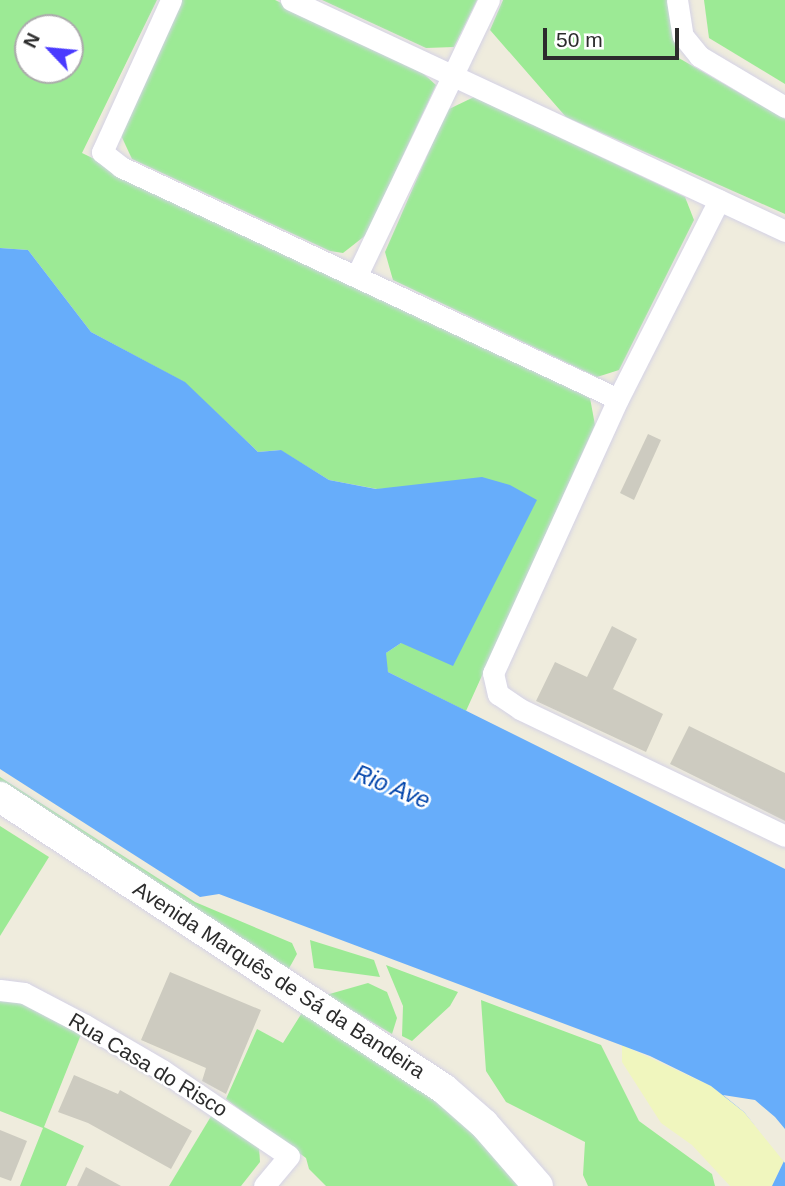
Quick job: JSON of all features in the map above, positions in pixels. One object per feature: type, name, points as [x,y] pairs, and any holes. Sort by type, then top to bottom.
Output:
[{"type":"main road","name":"Avenida Marquês de Sá da Bandeira","points":[[0,797],[444,1088],[484,1125],[538,1186]]},
{"type":"street","points":[[170,0],[102,152],[121,167],[618,399]]},
{"type":"street","points":[[291,0],[785,231]]},
{"type":"street","points":[[357,275],[489,0]]},
{"type":"street","points":[[677,0],[684,36],[699,56],[785,107]]},
{"type":"street","points":[[719,200],[618,399],[493,673],[498,694],[520,709],[785,836]]},
{"type":"street","name":"Rua Casa do Risco","points":[[0,990],[24,993],[85,1025],[289,1156],[264,1186]]},
{"type":"green space","points":[[0,0],[157,0],[82,153],[590,398],[595,425],[466,711],[388,672],[385,663],[386,653],[401,643],[421,487],[377,489],[329,480],[280,450],[258,452],[184,382],[91,332],[28,250],[0,248]]},
{"type":"green space","points":[[180,0],[275,0],[416,67],[436,85],[366,235],[343,253],[330,251],[132,159],[119,131]]},
{"type":"green space","points":[[322,0],[477,0],[454,47],[426,48]]},
{"type":"green space","points":[[503,0],[669,0],[677,57],[785,119],[785,214],[566,117],[490,30]]},
{"type":"green space","points":[[704,0],[785,0],[785,84],[709,38]]},
{"type":"green space","points":[[474,97],[685,197],[694,220],[619,370],[597,377],[393,280],[385,252],[447,110]]},
{"type":"green space","points":[[0,777],[195,902],[292,943],[297,954],[287,972],[0,785]]},
{"type":"green space","points":[[0,826],[49,857],[0,936]]},
{"type":"green space","points":[[310,940],[374,960],[380,977],[314,968]]},
{"type":"green space","points":[[386,965],[458,992],[450,1006],[412,1041],[402,1036],[403,1006]]},
{"type":"green space","points":[[368,983],[387,992],[397,1018],[392,1034],[326,995]]},
{"type":"green space","points":[[0,996],[21,998],[82,1032],[44,1127],[84,1146],[66,1186],[20,1186],[43,1128],[0,1111]]},
{"type":"green space","points":[[481,1000],[601,1045],[639,1121],[712,1174],[715,1186],[588,1186],[583,1175],[585,1142],[506,1102],[486,1071]]},
{"type":"green space","points":[[305,1008],[476,1130],[524,1186],[326,1186],[309,1169],[306,1158],[226,1099],[257,1029],[283,1043]]},
{"type":"green space","points":[[213,1113],[259,1147],[260,1162],[241,1186],[169,1186]]},
{"type":"sand","points":[[622,1045],[711,1086],[744,1112],[784,1161],[772,1186],[730,1186],[692,1145],[661,1123],[622,1062]]},
{"type":"water","name":"Rio Ave","points":[[0,248],[28,250],[91,332],[185,382],[258,452],[281,450],[329,480],[376,489],[482,477],[510,485],[537,500],[453,666],[401,643],[386,653],[388,672],[785,869],[785,1186],[772,1186],[784,1161],[744,1112],[711,1086],[650,1056],[219,894],[200,897],[0,769]]},
{"type":"pier","points":[[723,1095],[755,1100],[775,1117],[785,1129],[785,1163],[744,1112]]},
{"type":"building","points":[[648,434],[661,440],[634,500],[620,493]]},
{"type":"building","points":[[612,626],[637,639],[613,689],[663,714],[646,752],[536,701],[555,662],[587,677]]},
{"type":"building","points":[[689,726],[785,773],[785,821],[670,764]]},
{"type":"building","points":[[170,972],[261,1010],[226,1094],[202,1081],[206,1068],[141,1040]]},
{"type":"building","points":[[74,1075],[118,1094],[120,1090],[192,1131],[171,1169],[88,1123],[58,1112]]},
{"type":"building","points":[[0,1130],[27,1141],[11,1181],[0,1177]]},
{"type":"building","points":[[86,1167],[121,1186],[77,1186]]}]
